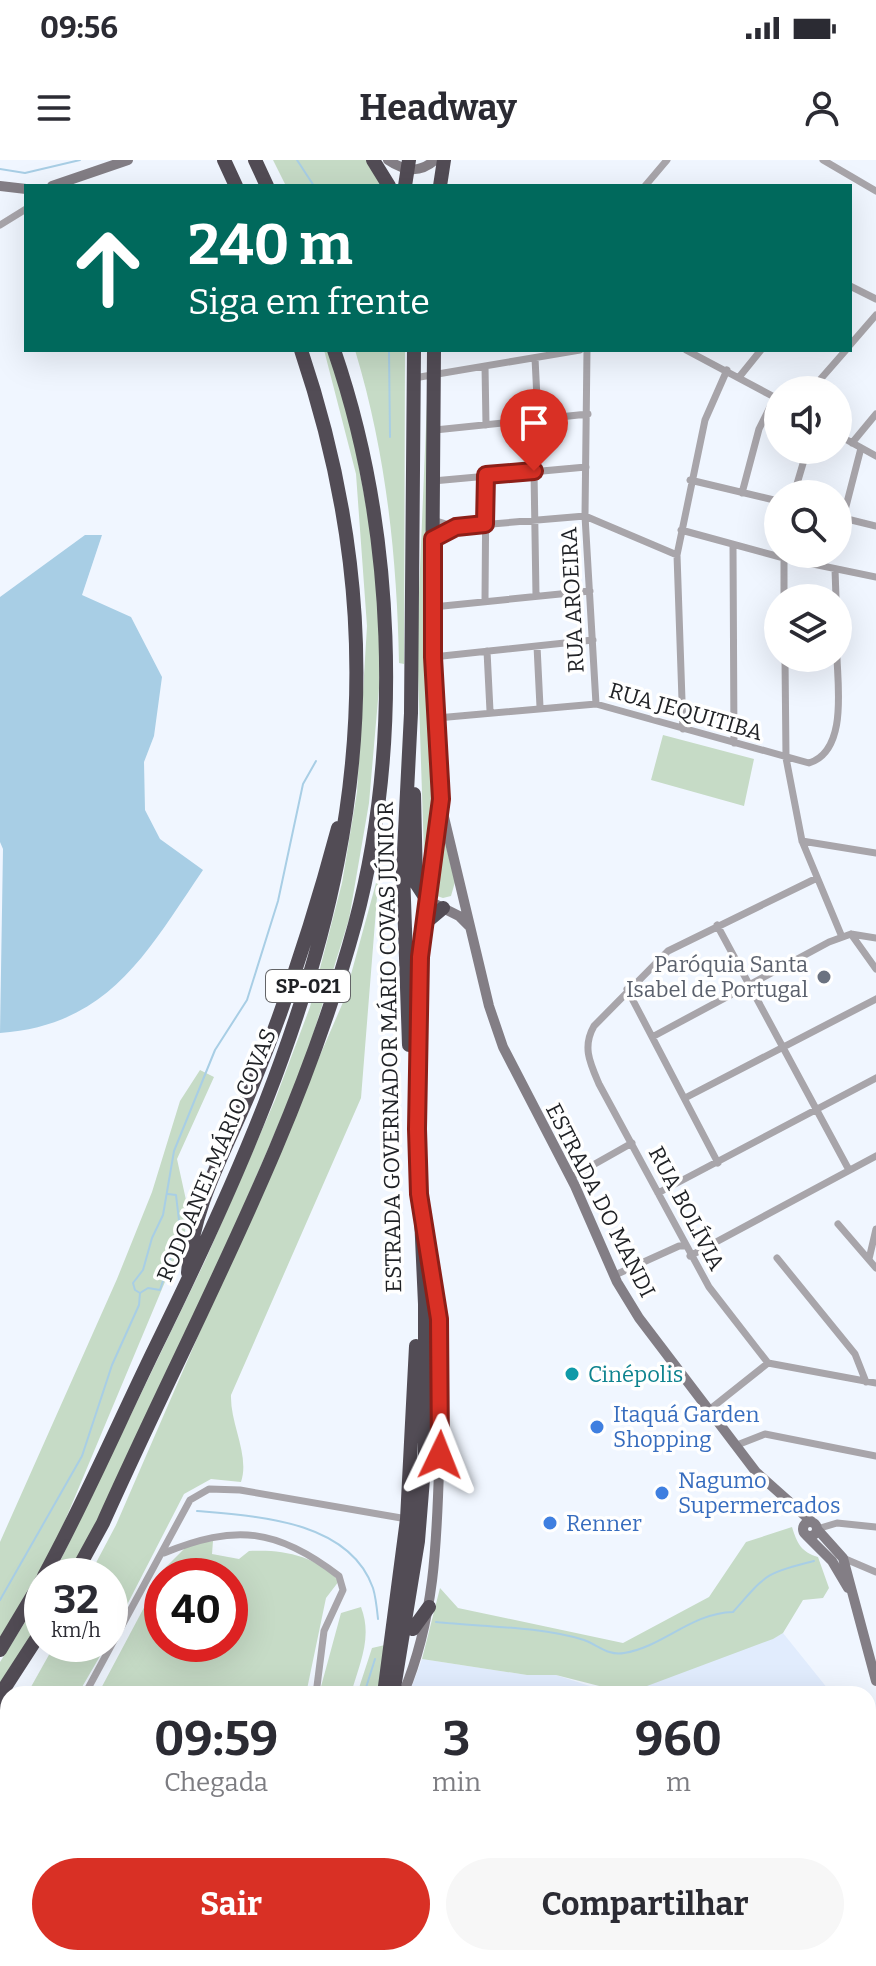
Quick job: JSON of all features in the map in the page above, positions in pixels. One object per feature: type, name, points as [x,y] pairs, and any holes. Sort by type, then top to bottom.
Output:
[{"type":"highway","points":[[224,160],[235,182]]},
{"type":"highway","points":[[373,160],[388,184]]},
{"type":"highway","points":[[440,184],[444,160]]},
{"type":"highway","points":[[257,164],[266,184]]},
{"type":"highway","name":"RODOANEL MÁRIO COVAS","points":[[53,1558],[187,1283],[256,1125],[304,999],[340,865],[354,766],[358,641],[353,582],[338,493],[302,352]]},
{"type":"highway","name":"SP-021","points":[[84,1558],[103,1523],[299,1091],[336,988],[362,894],[382,748],[385,623],[378,543],[353,415],[335,352]]},
{"type":"highway","name":"ESTRADA GOVERNADOR MÁRIO COVAS JÚNIOR","points":[[385,1686],[407,1519],[417,1303],[410,1196],[403,871],[411,713],[414,352]]},
{"type":"highway","name":"ESTRADA GOVERNADOR MÁRIO COVAS JÚNIOR","points":[[395,1686],[418,1541],[425,1454],[425,1304],[419,1194],[418,1036],[424,924],[441,799],[432,607],[434,352]]},
{"type":"highway","points":[[411,713],[415,878],[427,900]]},
{"type":"highway","points":[[424,924],[443,908]]},
{"type":"highway","points":[[397,1606],[400,1622],[406,1627],[417,1627],[429,1607]]},
{"type":"highway","name":"RODOANEL MÁRIO COVAS","points":[[0,1650],[24,1608]]},
{"type":"highway","points":[[6,1686],[24,1660]]},
{"type":"highway","points":[[13,1686],[22,1663]]},
{"type":"main road","points":[[58,184],[128,160]]},
{"type":"main road","points":[[388,160],[426,167],[435,160]]},
{"type":"main road","points":[[0,186],[24,189]]},
{"type":"main road","name":"ESTRADA DO MANDI","points":[[441,799],[489,1006],[503,1047],[630,1305],[805,1533],[836,1568],[858,1608]]},
{"type":"main road","points":[[443,908],[461,889]]},
{"type":"main road","points":[[427,900],[459,916],[472,930]]},
{"type":"main road","points":[[406,1686],[420,1651],[438,1540],[441,1364],[437,1299],[419,1194]]},
{"type":"main road","name":"ESTRADA DO MANDI","points":[[780,1497],[814,1525],[843,1558],[871,1640],[876,1681]]},
{"type":"main road","points":[[805,1533],[804,1525],[814,1525]]},
{"type":"street","points":[[649,184],[667,160]]},
{"type":"street","points":[[823,160],[834,163],[876,191]]},
{"type":"street","points":[[75,184],[92,172]]},
{"type":"street","points":[[0,225],[24,210]]},
{"type":"street","points":[[852,287],[876,299]]},
{"type":"street","points":[[852,343],[876,315]]},
{"type":"street","points":[[414,378],[569,352]]},
{"type":"street","name":"RUA AROEIRA","points":[[587,352],[585,516],[596,704]]},
{"type":"street","points":[[690,352],[764,391]]},
{"type":"street","points":[[740,376],[759,352]]},
{"type":"street","points":[[823,376],[844,352]]},
{"type":"street","points":[[535,358],[538,419]]},
{"type":"street","points":[[485,366],[486,425]]},
{"type":"street","points":[[683,729],[677,555],[690,480],[705,420],[727,370]]},
{"type":"street","points":[[434,430],[588,414]]},
{"type":"street","points":[[876,414],[852,443],[876,456]]},
{"type":"street","points":[[742,493],[764,420]]},
{"type":"street","points":[[851,480],[861,448]]},
{"type":"street","points":[[433,481],[486,479],[586,467]]},
{"type":"street","points":[[534,471],[536,596]]},
{"type":"street","points":[[485,601],[486,479]]},
{"type":"street","points":[[690,480],[764,498]]},
{"type":"street","points":[[433,539],[456,527],[585,516],[677,555]]},
{"type":"street","points":[[433,520],[456,527]]},
{"type":"street","points":[[852,520],[876,526]]},
{"type":"street","points":[[681,530],[764,553]]},
{"type":"street","points":[[733,545],[734,743]]},
{"type":"street","points":[[830,568],[876,577]]},
{"type":"street","points":[[835,569],[836,584]]},
{"type":"street","points":[[432,607],[590,591]]},
{"type":"street","points":[[433,657],[593,640]]},
{"type":"street","points":[[537,646],[540,707]]},
{"type":"street","points":[[487,651],[490,711]]},
{"type":"street","points":[[785,672],[786,758],[802,841],[815,879],[842,937]]},
{"type":"street","name":"RUA JEQUITIBA","points":[[437,718],[596,704],[809,763],[820,758],[827,747],[838,715],[837,672]]},
{"type":"street","points":[[802,841],[876,853]]},
{"type":"street","points":[[718,1163],[627,989],[668,951],[815,879]]},
{"type":"street","points":[[717,925],[849,1170]]},
{"type":"street","points":[[851,934],[876,969]]},
{"type":"street","points":[[654,1036],[842,937],[851,934],[876,938]]},
{"type":"street","name":"RUA BOLÍVIA","points":[[627,989],[589,1035],[589,1060],[690,1256],[725,1309],[768,1363]]},
{"type":"street","points":[[685,1098],[876,999]]},
{"type":"street","points":[[658,1193],[876,1078]]},
{"type":"street","points":[[570,1178],[632,1143]]},
{"type":"street","points":[[690,1256],[876,1156]]},
{"type":"street","points":[[838,1224],[876,1268]]},
{"type":"street","points":[[869,1259],[876,1229]]},
{"type":"street","points":[[615,1275],[679,1246],[686,1246]]},
{"type":"street","points":[[777,1258],[855,1354],[866,1382]]},
{"type":"street","points":[[709,1410],[768,1363],[876,1383]]},
{"type":"street","points":[[737,1445],[765,1434],[876,1456]]},
{"type":"street","points":[[89,1686],[190,1500],[209,1489],[240,1490],[407,1519]]},
{"type":"street","points":[[814,1525],[837,1523],[876,1527]]},
{"type":"street","points":[[163,1553],[213,1535],[248,1534],[289,1545],[339,1576],[343,1590],[324,1631],[317,1686]]},
{"type":"street","points":[[843,1558],[876,1572]]},
{"type":"shaded area","points":[[783,1633],[826,1686],[603,1686],[772,1639]]},
{"type":"shaded area","points":[[422,1659],[527,1675],[556,1675],[590,1686],[412,1686]]},
{"type":"green space","points":[[273,160],[372,160],[385,184],[285,184]]},
{"type":"green space","points":[[325,352],[337,352],[379,575],[379,688],[369,803],[349,919],[303,1067],[218,1266],[80,1558],[62,1558],[205,1261],[275,1100],[310,1007],[342,883],[357,792],[367,626],[356,474]]},
{"type":"green space","points":[[356,352],[405,352],[404,664],[399,663],[396,583],[388,505],[366,389]]},
{"type":"green space","points":[[427,402],[427,643],[436,810],[425,885],[417,640]]},
{"type":"green space","points":[[663,735],[754,759],[744,806],[651,780]]},
{"type":"green space","points":[[443,834],[455,882],[451,896],[443,898],[434,895]]},
{"type":"green space","points":[[379,872],[361,1098],[231,1395],[242,1450],[241,1482],[211,1479],[184,1494],[151,1558],[144,1558],[144,1572],[128,1603],[128,1558],[99,1558],[116,1525],[344,1000]]},
{"type":"green space","points":[[200,1070],[214,1077],[177,1159],[186,1200],[185,1234],[51,1554],[49,1558],[24,1558],[24,1600],[0,1640],[0,1542],[117,1279],[152,1192],[180,1101]]},
{"type":"green space","points":[[792,1527],[800,1546],[818,1557],[829,1588],[823,1598],[803,1600],[783,1633],[773,1639],[647,1686],[599,1686],[556,1675],[527,1675],[422,1659],[440,1588],[458,1608],[623,1643],[709,1597],[746,1542]]},
{"type":"green space","points":[[213,1541],[212,1554],[234,1558],[175,1558],[189,1544]]},
{"type":"green space","points":[[249,1551],[273,1551],[297,1556],[320,1565],[339,1581],[326,1598],[308,1686],[102,1686],[115,1662],[128,1662],[128,1638],[144,1607],[144,1662],[248,1662],[248,1558],[240,1558]]},
{"type":"green space","points":[[361,1607],[366,1629],[361,1661],[353,1686],[321,1686],[341,1613]]},
{"type":"green space","points":[[24,1624],[24,1651],[0,1686],[0,1662]]},
{"type":"green space","points":[[385,1645],[379,1686],[360,1686],[372,1648]]},
{"type":"green space","points":[[45,1662],[97,1662],[83,1686],[31,1686]]},
{"type":"water","points":[[85,535],[102,535],[82,595],[131,617],[162,677],[154,736],[144,762],[145,810],[160,839],[203,870],[143,956],[98,1000],[70,1016],[38,1027],[0,1033],[3,849],[0,842],[0,597]]},
{"type":"waterway","points":[[0,169],[25,173],[80,160]]},
{"type":"waterway","points":[[297,160],[313,184]]},
{"type":"waterway","points":[[389,352],[390,437]]},
{"type":"waterway","points":[[0,1600],[82,1456],[112,1365],[139,1305],[140,1293],[133,1283],[143,1270],[152,1238],[163,1215],[174,1151],[215,1050],[247,1000],[278,901],[303,784],[316,761]]},
{"type":"waterway","points":[[140,1293],[148,1288],[160,1290],[180,1229],[176,1195],[168,1194]]},
{"type":"waterway","points":[[197,1511],[298,1526],[344,1548],[361,1565],[373,1588],[378,1619]]},
{"type":"waterway","points":[[436,1622],[548,1632],[584,1640],[613,1653],[624,1653],[652,1644],[704,1618],[733,1612],[767,1577],[814,1561]]},
{"type":"waterway","points":[[367,1686],[375,1659]]},
{"type":"place","name":"Paróquia Santa Isabel de Portugal","points":[[824,977]]},
{"type":"place","name":"Cinépolis","points":[[572,1374]]},
{"type":"place","name":"Itaquá Garden Shopping","points":[[597,1427]]},
{"type":"place","name":"Nagumo Supermercados","points":[[662,1493]]},
{"type":"place","name":"Renner","points":[[550,1523]]},
{"type":"route","points":[[440,1455],[439,1319],[419,1194],[417,1129],[420,957],[441,799],[433,657],[433,539],[456,527],[485,524],[486,475],[534,471]]}]
